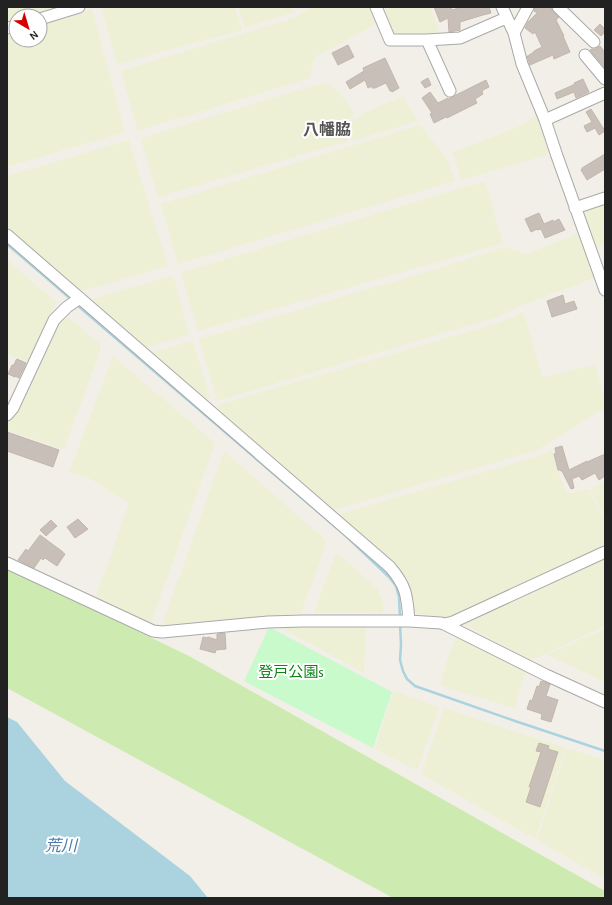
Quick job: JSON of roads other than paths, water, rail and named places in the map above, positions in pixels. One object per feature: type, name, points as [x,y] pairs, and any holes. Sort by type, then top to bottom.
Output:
[{"type":"street","points":[[48,17],[79,7]]},
{"type":"street","points":[[376,7],[390,40],[460,38],[506,18]]},
{"type":"street","points":[[502,7],[514,33],[522,64],[545,120],[605,290]]},
{"type":"street","points":[[514,33],[528,7]]},
{"type":"street","points":[[558,7],[594,42]]},
{"type":"street","points":[[427,40],[450,91]]},
{"type":"street","points":[[585,55],[605,79]]},
{"type":"street","points":[[545,120],[605,93]]},
{"type":"street","points":[[575,208],[605,198]]},
{"type":"street","points":[[7,234],[74,302],[390,567],[398,576],[407,596],[409,621]]},
{"type":"street","points":[[7,415],[13,408],[54,320],[74,302]]},
{"type":"street","points":[[7,563],[153,631],[162,632],[303,621],[409,621],[444,624],[453,622],[605,552]]},
{"type":"street","points":[[444,624],[521,663],[605,702]]},
{"type":"water","name":"荒川","points":[[7,717],[17,722],[65,781],[190,876],[208,898],[7,898]]},
{"type":"waterway","points":[[7,244],[72,300]]},
{"type":"waterway","points":[[77,305],[346,536],[389,577],[396,586],[399,597],[400,617]]},
{"type":"waterway","points":[[400,624],[400,660],[407,679],[415,686],[605,751]]},
{"type":"district","name":"八幡脇","points":[[327,129]]},
{"type":"park label","name":"登戸公園s","points":[[291,672]]}]
